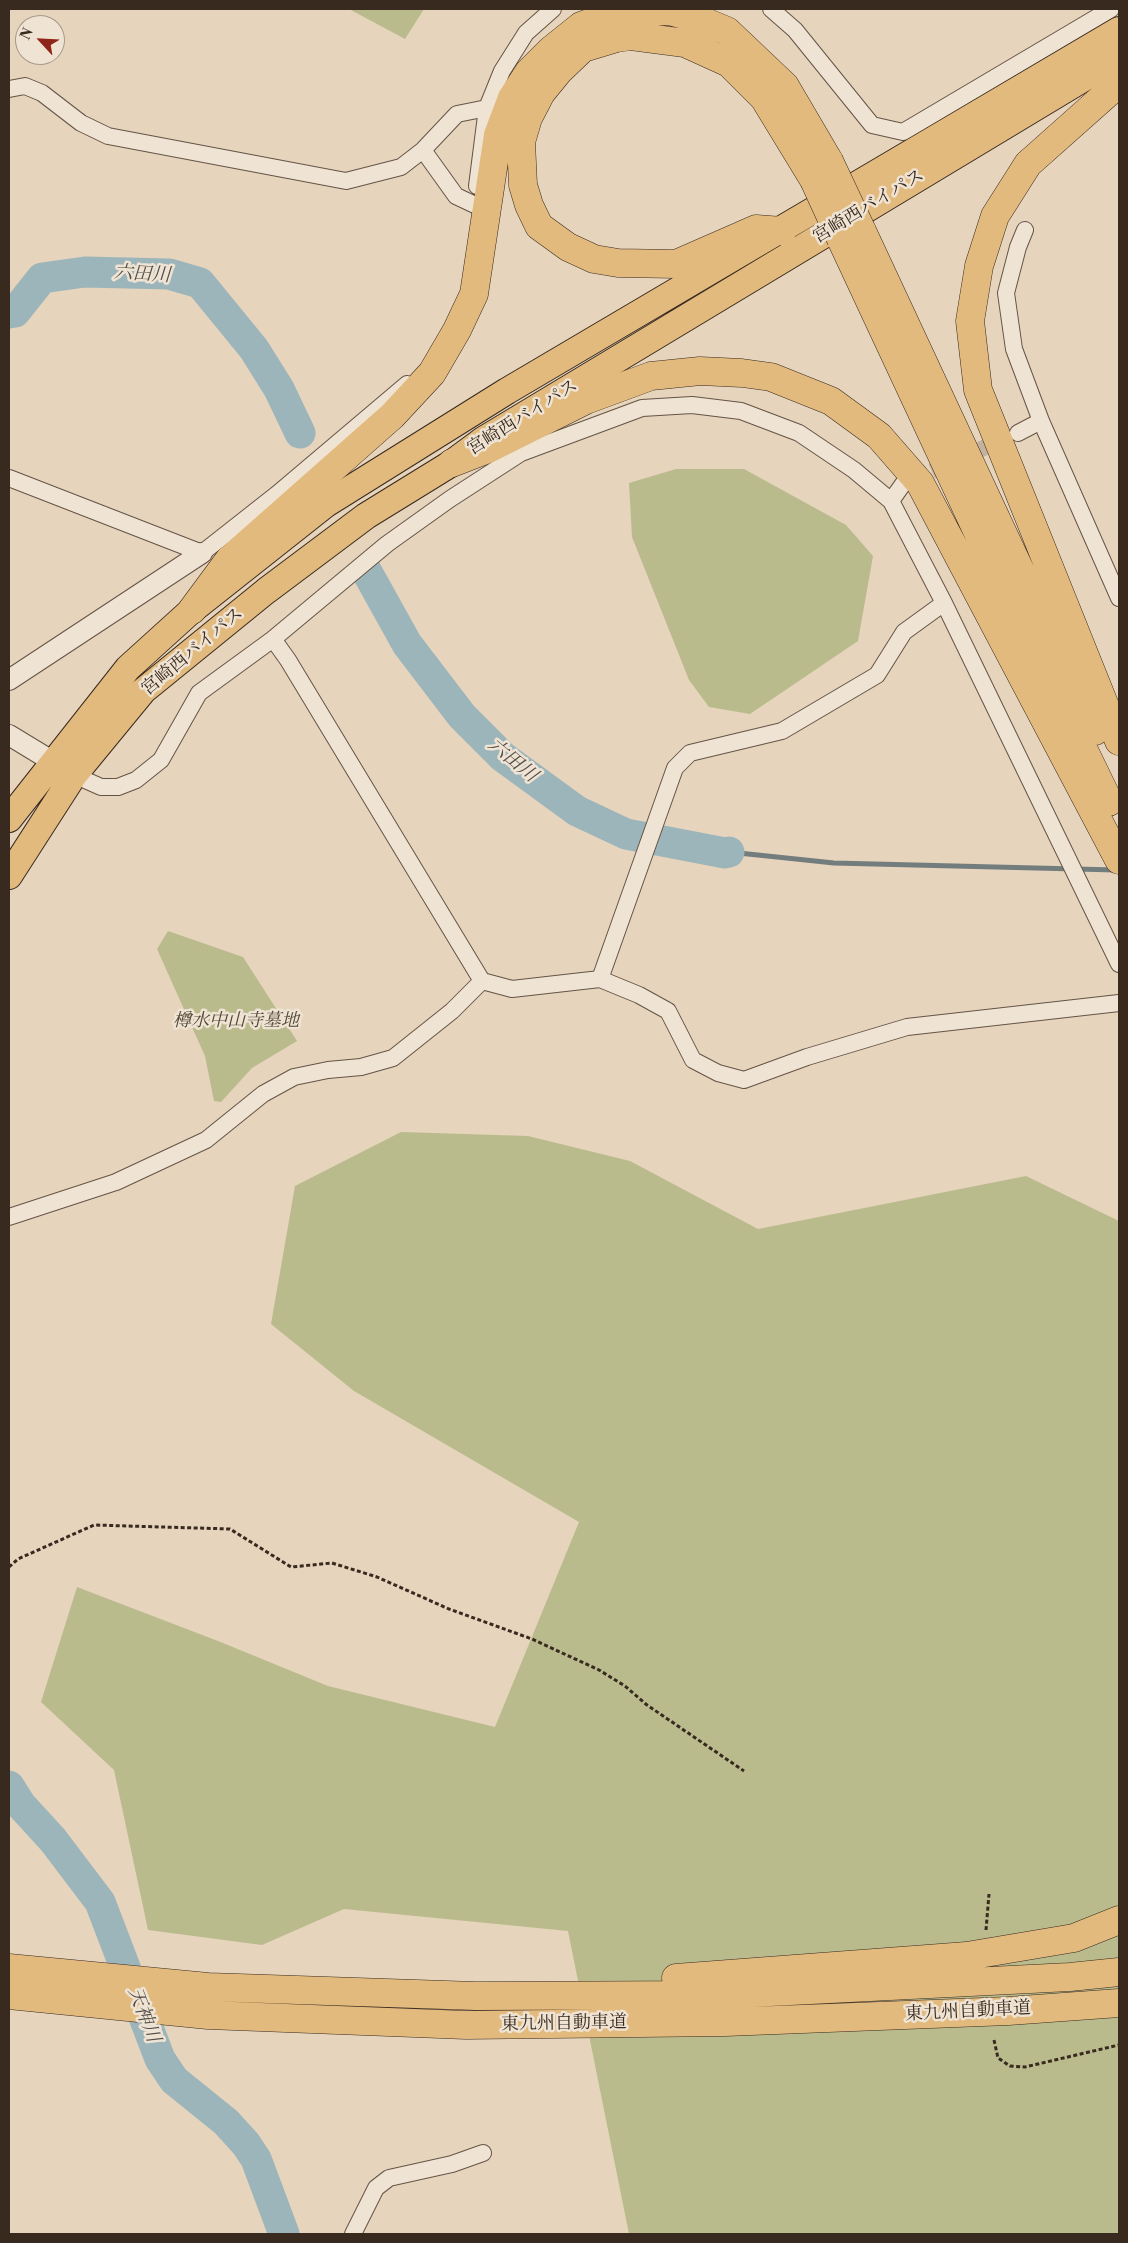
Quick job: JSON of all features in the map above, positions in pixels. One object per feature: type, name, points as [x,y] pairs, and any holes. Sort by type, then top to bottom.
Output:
[{"type":"highway","points":[[192,610],[229,560],[392,416],[432,373],[457,330],[474,294],[498,136],[512,98],[529,72],[551,50],[581,26],[620,12],[669,11],[696,18],[727,31],[785,86],[851,234],[981,539],[1119,824]]},
{"type":"highway","name":"宮崎西バイパス","points":[[9,876],[63,768],[128,668],[192,610],[326,504],[507,391],[782,231],[1041,74],[1119,30]]},
{"type":"highway","points":[[782,231],[756,229],[676,264],[618,263],[594,258],[568,247],[539,226],[529,206],[523,185],[521,142],[528,118],[541,93],[559,71],[583,48],[616,38],[631,36],[686,43],[729,63],[764,98],[822,170]]},
{"type":"highway","name":"宮崎西バイパス","points":[[9,819],[143,691],[266,591],[366,516],[452,463],[492,435],[1119,57]]},
{"type":"highway","points":[[1119,82],[1028,164],[995,216],[979,266],[970,321],[978,390],[1119,741]]},
{"type":"highway","points":[[851,234],[1119,784]]},
{"type":"highway","points":[[452,463],[488,449],[586,400],[651,376],[700,371],[742,373],[771,377],[831,401],[879,436],[920,483],[1119,860]]},
{"type":"highway","points":[[476,1996],[782,1969],[967,1956],[1074,1938],[1119,1920]]},
{"type":"highway","name":"東九州自動車道","points":[[9,1968],[208,1987],[476,1996],[710,1995],[1070,1977],[1119,1972]]},
{"type":"highway","name":"東九州自動車道","points":[[9,1994],[208,2015],[466,2025],[725,2022],[1008,2011],[1119,2003]]},
{"type":"street","points":[[9,680],[202,553],[277,494],[409,382],[432,351],[460,297],[467,272],[487,108],[502,72],[526,33],[553,9]]},
{"type":"street","points":[[771,9],[795,30],[872,125],[903,132],[1111,9]]},
{"type":"street","points":[[9,90],[25,86],[42,93],[81,123],[108,136],[346,181],[401,167],[423,150],[457,114],[487,108]]},
{"type":"street","points":[[423,150],[456,196],[475,205]]},
{"type":"street","points":[[1025,230],[1018,247],[1006,293],[1014,349],[1041,421],[1119,598]]},
{"type":"street","points":[[9,735],[63,768],[101,787],[118,788],[136,780],[161,760],[199,693],[273,639],[387,544],[450,499],[521,453],[642,408],[692,405],[741,411],[799,433],[854,470],[891,500],[944,603],[1119,964]]},
{"type":"street","points":[[1018,433],[1041,421]]},
{"type":"street","points":[[9,478],[202,553]]},
{"type":"street","points":[[891,500],[903,484]]},
{"type":"street","points":[[600,978],[675,768],[690,753],[782,731],[877,675],[904,632],[944,603]]},
{"type":"street","points":[[273,639],[288,660],[482,981],[512,989],[600,978],[639,995],[668,1011],[693,1060],[718,1073],[744,1080],[907,1027],[1119,1003]]},
{"type":"street","points":[[9,1217],[116,1182],[206,1140],[230,1123],[263,1094],[294,1077],[328,1070],[361,1067],[393,1058],[452,1011],[482,981]]},
{"type":"street","points":[[353,2234],[376,2188],[389,2178],[452,2164],[483,2153]]},
{"type":"path","points":[[9,1567],[18,1559],[94,1525],[230,1529],[291,1567],[332,1564],[377,1577],[449,1609],[532,1639],[599,1670],[625,1686],[647,1705],[744,1771]]},
{"type":"path","points":[[986,1930],[989,1894]]},
{"type":"path","points":[[994,2040],[998,2058],[1010,2066],[1025,2067],[1119,2045]]},
{"type":"green space","points":[[349,9],[424,9],[405,39]]},
{"type":"green space","points":[[676,469],[744,469],[846,525],[873,556],[858,641],[750,714],[709,707],[689,680],[632,537],[629,483]]},
{"type":"green space","name":"樽水中山寺墓地","points":[[168,931],[243,957],[297,1041],[252,1068],[221,1102],[214,1101],[205,1056],[157,949]]},
{"type":"green space","points":[[401,1132],[528,1136],[630,1161],[758,1229],[1026,1176],[1119,1221],[1119,2234],[629,2234],[568,1931],[344,1909],[262,1945],[148,1930],[114,1770],[41,1702],[77,1587],[218,1641],[328,1686],[495,1727],[579,1522],[354,1391],[271,1324],[295,1186]]},
{"type":"waterway","name":"六田川","points":[[9,313],[15,312],[42,278],[85,272],[169,274],[200,283],[254,349],[279,389],[300,433]]},
{"type":"waterway","name":"六田川","points":[[367,572],[407,644],[462,716],[503,757],[577,811],[626,834],[725,853],[729,852]]},
{"type":"waterway","points":[[729,852],[834,863],[1116,870]]},
{"type":"waterway","name":"天神川","points":[[9,1786],[21,1805],[53,1840],[100,1902],[160,2059],[174,2080],[226,2122],[246,2144],[256,2159],[284,2234]]},
{"type":"tunnel","points":[[910,481],[1006,438]]}]
